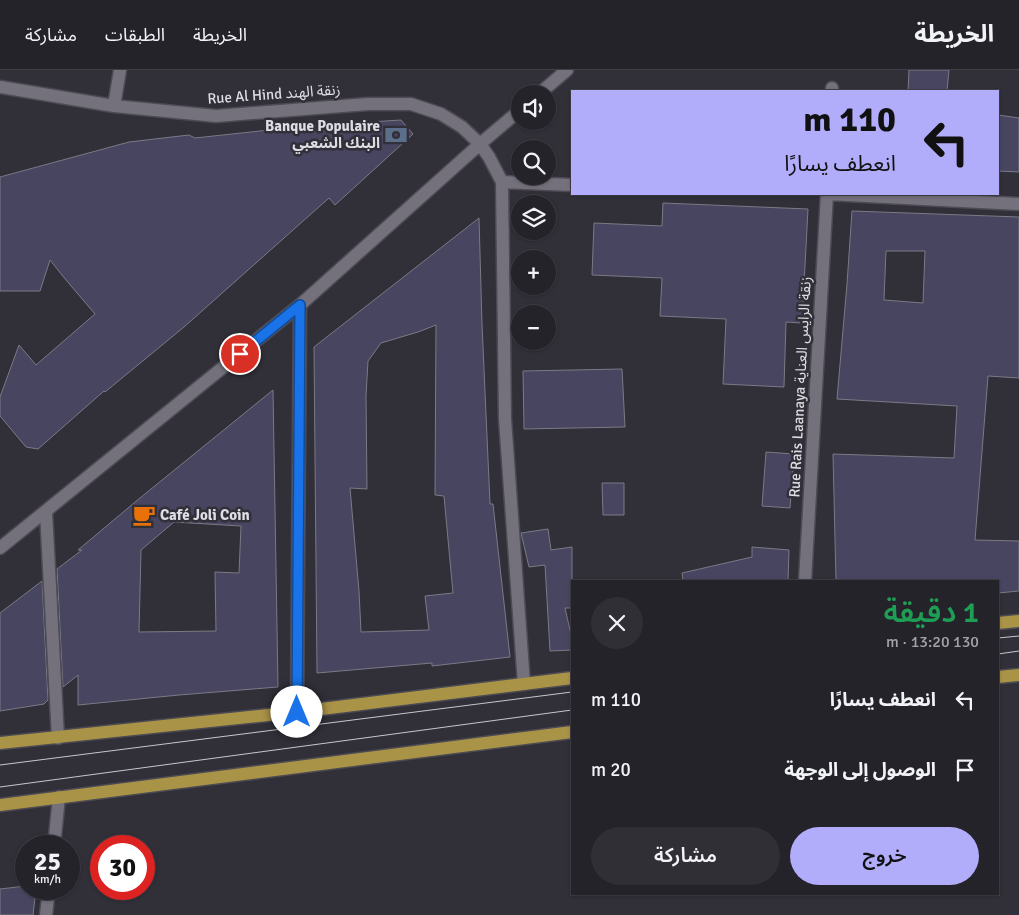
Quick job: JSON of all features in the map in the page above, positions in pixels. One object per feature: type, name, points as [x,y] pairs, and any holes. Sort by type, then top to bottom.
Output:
[{"type":"main road","points":[[999,623],[1019,621]]},
{"type":"main road","points":[[999,677],[1019,675]]},
{"type":"main road","points":[[0,743],[297,712],[571,678]]},
{"type":"main road","points":[[0,805],[571,732]]},
{"type":"street","points":[[114,106],[120,70]]},
{"type":"street","points":[[550,85],[567,70]]},
{"type":"street","name":"Rue Al Hind زنقة الهند","points":[[0,87],[114,106],[216,116],[368,104],[411,104],[441,114],[462,127],[480,144],[502,182]]},
{"type":"street","points":[[0,548],[300,305],[511,118]]},
{"type":"street","points":[[524,684],[505,418],[502,182],[571,185]]},
{"type":"street","name":"Rue Rais Laanaya زنقة الرايس العناية","points":[[805,580],[828,195]]},
{"type":"street","points":[[847,195],[1019,204]]},
{"type":"street","points":[[297,712],[300,305]]},
{"type":"street","points":[[46,512],[58,738]]},
{"type":"street","points":[[55,835],[59,797]]},
{"type":"street","points":[[46,915],[48,900]]},
{"type":"building","points":[[909,70],[949,70],[947,90],[908,90]]},
{"type":"building","points":[[999,115],[1019,118],[1019,172],[999,171]]},
{"type":"building","points":[[401,120],[413,134],[335,205],[329,198],[184,327],[104,391],[38,449],[26,447],[0,416],[0,397],[19,345],[36,365],[95,314],[50,260],[40,291],[0,291],[0,177],[129,142],[189,135],[195,138],[306,126]]},
{"type":"building","points":[[663,203],[808,209],[802,323],[786,322],[784,387],[723,384],[726,319],[660,316],[662,278],[592,275],[594,223],[662,226]]},
{"type":"building","points":[[852,211],[1019,217],[1019,378],[988,376],[975,540],[1019,541],[1019,591],[999,593],[999,580],[836,580],[833,454],[954,458],[957,406],[837,399]],"holes":[[[886,251],[925,251],[923,303],[884,300]]]},
{"type":"building","points":[[479,218],[490,504],[493,504],[510,657],[432,666],[432,663],[317,673],[314,347]],"holes":[[[436,325],[435,495],[444,496],[453,593],[425,596],[429,630],[361,632],[350,488],[367,489],[366,396],[368,361],[381,343]]]},
{"type":"building","points":[[622,369],[625,427],[524,429],[523,371]]},
{"type":"building","points":[[273,390],[278,687],[78,705],[78,675],[63,687],[57,569],[82,550],[78,550]],"holes":[[[174,522],[241,526],[239,573],[215,572],[216,631],[139,632],[141,550]]]},
{"type":"building","points":[[766,452],[794,454],[790,508],[762,506]]},
{"type":"building","points":[[602,483],[624,483],[624,515],[603,515]]},
{"type":"building","points":[[548,529],[551,550],[572,547],[571,608],[565,608],[571,635],[571,650],[550,651],[545,565],[529,567],[521,533]]},
{"type":"building","points":[[752,547],[789,550],[788,580],[683,580],[682,573],[752,557]]},
{"type":"building","points":[[42,581],[48,700],[44,704],[0,711],[0,613]]},
{"type":"building","points":[[15,887],[15,900],[35,900],[33,915],[0,915],[0,889]]},
{"type":"tram line","points":[[999,638],[1019,636]]},
{"type":"tram line","points":[[999,654],[1019,651]]},
{"type":"tram line","points":[[0,765],[571,692]]},
{"type":"tram line","points":[[0,787],[571,710]]},
{"type":"place","name":"Banque Populaire البنك الشعبي","points":[[396,135]]},
{"type":"place","name":"Café Joli Coin","points":[[144,515]]},
{"type":"route","points":[[240,354],[300,305],[297,712]]}]
